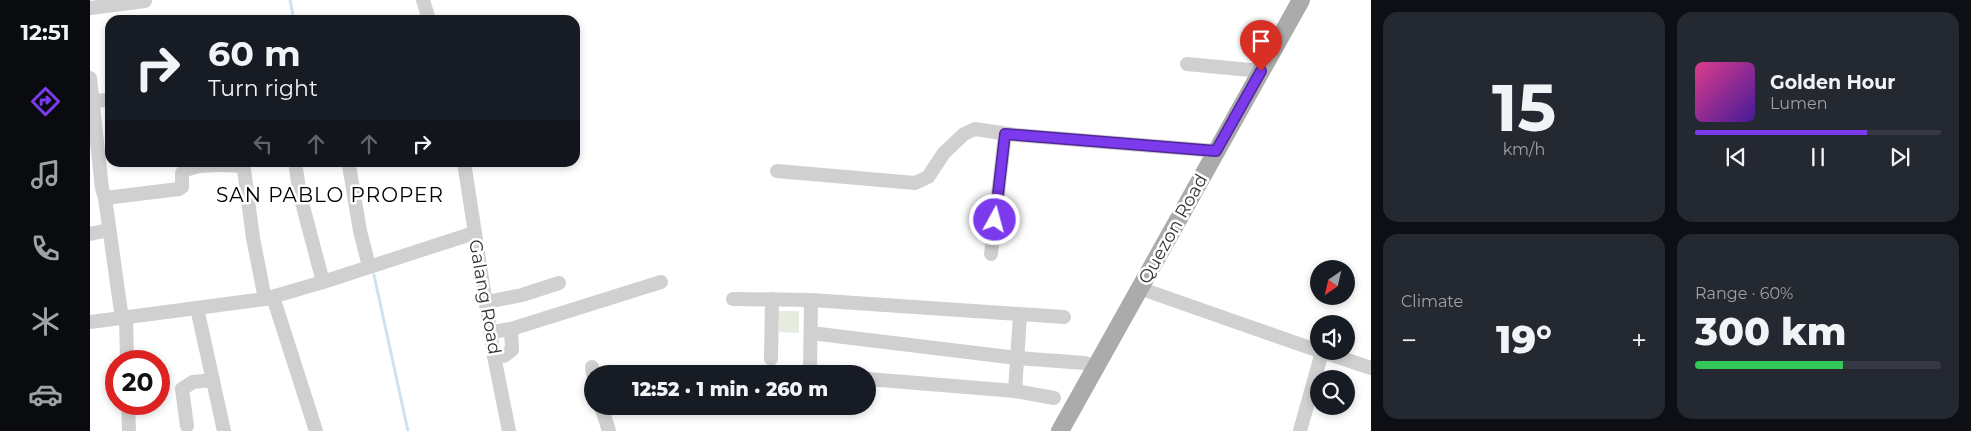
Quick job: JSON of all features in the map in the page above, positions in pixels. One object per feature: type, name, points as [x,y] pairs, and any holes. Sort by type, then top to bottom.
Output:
[{"type":"main road","name":"Quezon Road","points":[[1060,431],[1301,0]]},
{"type":"street","points":[[423,0],[428,15]]},
{"type":"street","points":[[90,8],[145,1]]},
{"type":"street","points":[[1187,64],[1261,71]]},
{"type":"street","points":[[90,78],[91,101],[102,188],[124,318],[126,350]]},
{"type":"street","points":[[91,101],[105,100]]},
{"type":"street","points":[[777,171],[915,183],[928,177],[944,153],[964,134],[975,129],[1005,134],[1216,151]]},
{"type":"street","points":[[990,254],[1005,134]]},
{"type":"street","points":[[105,198],[180,189],[182,187],[182,173],[200,167]]},
{"type":"street","points":[[244,167],[252,238],[269,298],[316,431]]},
{"type":"street","points":[[296,167],[300,195],[323,282]]},
{"type":"street","points":[[349,167],[360,230],[369,266]]},
{"type":"street","name":"Galang Road","points":[[465,167],[494,356],[509,431]]},
{"type":"street","points":[[90,234],[109,230]]},
{"type":"street","points":[[90,322],[269,298],[474,233]]},
{"type":"street","points":[[487,302],[522,295],[559,282]]},
{"type":"street","points":[[491,332],[511,329],[661,282]]},
{"type":"street","points":[[1139,288],[1310,348]]},
{"type":"street","points":[[733,299],[811,300],[1064,317]]},
{"type":"street","points":[[771,359],[772,299]]},
{"type":"street","points":[[810,365],[811,300]]},
{"type":"street","points":[[197,308],[224,431]]},
{"type":"street","points":[[1015,392],[1020,315]]},
{"type":"street","points":[[494,356],[504,356],[512,350],[511,329]]},
{"type":"street","points":[[811,333],[1017,358],[1085,363],[1096,367]]},
{"type":"street","points":[[1300,431],[1318,360]]},
{"type":"street","points":[[1347,360],[1371,368]]},
{"type":"street","points":[[187,426],[182,389],[193,382],[213,380]]},
{"type":"street","points":[[876,380],[1015,392],[1054,398]]},
{"type":"street","points":[[128,415],[129,431]]},
{"type":"street","points":[[604,415],[609,431]]},
{"type":"shaded area","points":[[778,311],[799,311],[799,333],[779,332]]},
{"type":"waterway","points":[[290,0],[293,15]]},
{"type":"waterway","points":[[374,275],[408,431]]},
{"type":"district","name":"SAN PABLO PROPER","points":[[330,195]]},
{"type":"route","points":[[995,220],[1005,134],[1216,151],[1261,71]]}]
